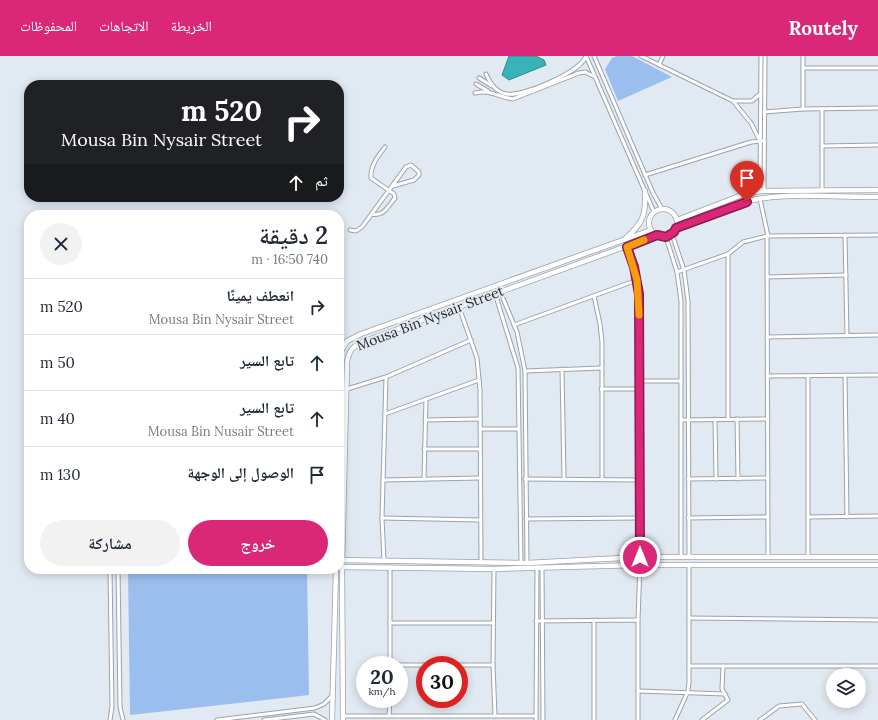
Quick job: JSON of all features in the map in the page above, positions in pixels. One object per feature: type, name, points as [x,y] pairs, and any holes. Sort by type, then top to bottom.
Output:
[{"type":"street","points":[[586,56],[654,212]]},
{"type":"street","points":[[479,78],[506,94],[517,94],[572,71],[585,60],[586,56]]},
{"type":"street","points":[[594,56],[645,175],[662,209]]},
{"type":"street","points":[[641,56],[733,101],[751,123],[762,141]]},
{"type":"street","points":[[659,65],[663,56]]},
{"type":"street","points":[[761,56],[760,93],[762,190]]},
{"type":"street","points":[[762,141],[765,56]]},
{"type":"street","points":[[803,109],[804,56]]},
{"type":"street","points":[[803,68],[878,68]]},
{"type":"street","points":[[475,93],[484,91],[513,99],[522,97],[579,73],[585,72],[595,78]]},
{"type":"street","points":[[486,74],[494,87]]},
{"type":"street","points":[[476,84],[491,93]]},
{"type":"street","points":[[733,101],[752,101],[760,93]]},
{"type":"street","points":[[764,112],[803,109],[878,108]]},
{"type":"street","points":[[822,109],[822,190]]},
{"type":"street","points":[[645,175],[751,142],[762,141]]},
{"type":"street","points":[[822,146],[878,145]]},
{"type":"street","points":[[372,214],[377,215],[384,213],[394,198],[394,194],[371,178],[370,171],[375,160],[386,147]]},
{"type":"street","points":[[350,230],[358,230],[372,214],[406,167],[411,165],[419,172],[419,175],[414,180],[393,186]]},
{"type":"street","points":[[677,220],[742,195],[762,190],[878,190]]},
{"type":"street","points":[[625,240],[638,227],[644,215],[645,191]]},
{"type":"street","points":[[676,228],[732,206],[760,199],[788,197],[878,197]]},
{"type":"street","points":[[760,199],[768,236],[768,557]]},
{"type":"street","points":[[662,209],[671,211],[677,220],[676,228],[672,234],[666,237],[657,235],[651,230],[649,220],[654,212],[662,209]]},
{"type":"street","name":"Mousa Bin Nysair Street","points":[[344,346],[347,341],[361,334],[651,230]]},
{"type":"street","points":[[672,234],[684,270],[688,301],[689,557]]},
{"type":"street","name":"Mousa Bin Nysair Street","points":[[344,475],[348,355],[352,348],[364,341],[657,235]]},
{"type":"street","points":[[845,235],[847,336]]},
{"type":"street","points":[[677,272],[728,254],[743,242],[768,236],[878,235]]},
{"type":"street","points":[[666,237],[677,272],[681,301],[681,557]]},
{"type":"street","points":[[627,247],[637,280],[640,557]]},
{"type":"street","points":[[728,254],[728,419]]},
{"type":"street","points":[[767,277],[846,275]]},
{"type":"street","points":[[514,325],[637,280]]},
{"type":"street","points":[[498,292],[514,325],[525,371],[527,563]]},
{"type":"street","points":[[498,292],[518,368],[521,562]]},
{"type":"street","points":[[594,296],[600,324],[602,479]]},
{"type":"street","points":[[459,306],[477,358],[479,380],[481,562]]},
{"type":"street","points":[[767,337],[878,335]]},
{"type":"street","points":[[347,390],[386,377],[471,340]]},
{"type":"street","points":[[525,371],[601,368]]},
{"type":"street","points":[[562,369],[564,479]]},
{"type":"street","points":[[845,375],[847,517]]},
{"type":"street","points":[[767,376],[878,375]]},
{"type":"street","points":[[808,376],[808,557]]},
{"type":"street","points":[[384,561],[382,518],[386,377]]},
{"type":"street","points":[[385,414],[479,380]]},
{"type":"street","points":[[639,381],[681,381]]},
{"type":"street","points":[[601,390],[639,389]]},
{"type":"street","points":[[424,479],[426,399]]},
{"type":"street","points":[[518,416],[525,416]]},
{"type":"street","points":[[425,420],[480,419]]},
{"type":"street","points":[[715,419],[716,479]]},
{"type":"street","points":[[737,419],[738,479]]},
{"type":"street","points":[[681,420],[768,419]]},
{"type":"street","points":[[480,429],[518,429]]},
{"type":"street","points":[[424,449],[480,449]]},
{"type":"street","points":[[383,480],[480,478]]},
{"type":"street","points":[[688,479],[768,478]]},
{"type":"street","points":[[526,479],[640,480]]},
{"type":"street","points":[[808,517],[878,516]]},
{"type":"street","points":[[688,518],[768,517]]},
{"type":"street","points":[[382,518],[480,520]]},
{"type":"street","points":[[526,519],[640,518]]},
{"type":"street","points":[[344,560],[527,563],[640,557],[878,557]]},
{"type":"street","points":[[344,567],[494,569],[640,565],[878,565]]},
{"type":"street","points":[[638,720],[638,620],[640,565]]},
{"type":"street","points":[[675,720],[688,692],[689,565]]},
{"type":"street","points":[[390,567],[390,656]]},
{"type":"street","points":[[343,718],[390,716],[404,718],[536,718],[536,621],[539,567]]},
{"type":"street","points":[[539,567],[543,621],[543,720]]},
{"type":"street","points":[[493,717],[494,569]]},
{"type":"street","points":[[110,574],[112,707],[110,720]]},
{"type":"street","points":[[118,574],[120,707],[123,720]]},
{"type":"street","points":[[332,720],[336,574]]},
{"type":"street","name":"Mousa Bin Nysair Street","points":[[341,574],[343,718]]},
{"type":"street","points":[[689,618],[878,620]]},
{"type":"street","points":[[594,620],[594,720]]},
{"type":"street","points":[[536,621],[638,620]]},
{"type":"street","points":[[390,622],[493,623]]},
{"type":"street","points":[[468,665],[493,665]]},
{"type":"street","points":[[689,666],[878,666]]},
{"type":"street","points":[[702,720],[728,700],[722,689],[723,666]]},
{"type":"street","points":[[638,692],[725,694]]},
{"type":"street","points":[[217,720],[315,708],[324,704],[332,696]]},
{"type":"street","points":[[760,720],[779,706],[802,704],[815,720]]},
{"type":"street","points":[[390,708],[390,716]]},
{"type":"street","points":[[264,720],[314,714],[325,720]]},
{"type":"shaded area","points":[[509,56],[536,56],[544,60],[546,65],[509,80],[502,75]]},
{"type":"shaded area","points":[[617,56],[632,56],[672,77],[618,101],[605,69],[612,58]]},
{"type":"shaded area","points":[[128,574],[307,574],[309,695],[130,715]]},
{"type":"slow traffic","points":[[639,315],[637,280],[627,247],[644,240]]},
{"type":"route","points":[[640,557],[639,294],[634,267],[627,247],[657,235],[666,237],[674,232],[676,228],[732,206],[747,202]]}]
